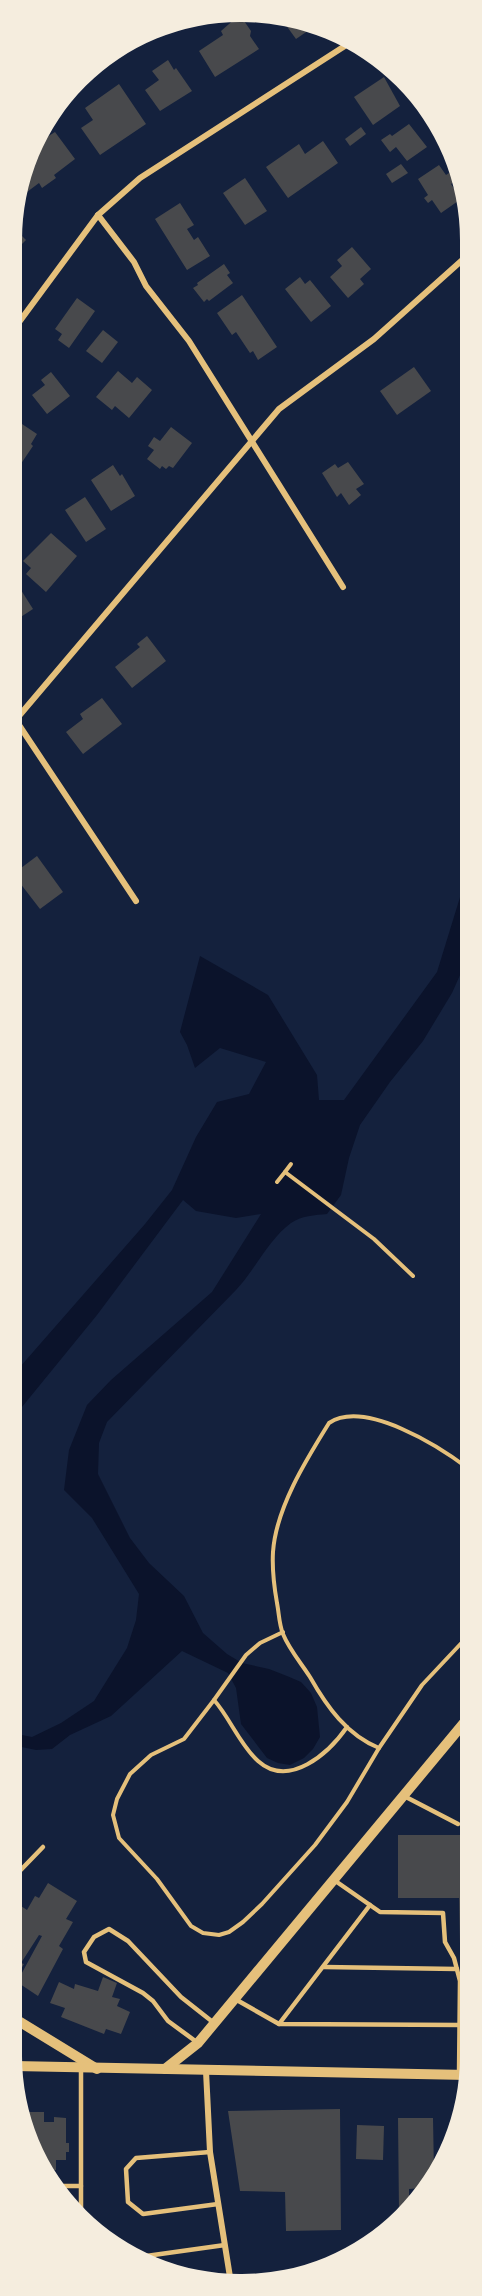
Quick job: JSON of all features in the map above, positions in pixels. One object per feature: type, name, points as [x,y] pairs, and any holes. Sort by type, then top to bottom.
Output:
[{"type":"street","points":[[22,318],[98,215],[140,178],[342,48]]},
{"type":"street","points":[[98,215],[134,262],[146,286],[189,341],[343,587]]},
{"type":"street","points":[[22,711],[279,409],[374,339],[460,263]]},
{"type":"street","points":[[22,732],[136,901]]},
{"type":"street","points":[[165,2069],[198,2043],[460,1728]]},
{"type":"street","points":[[22,2023],[97,2069]]},
{"type":"street","points":[[23,2066],[459,2075]]},
{"type":"street","points":[[206,2071],[210,2152],[229,2273]]},
{"type":"lane","points":[[404,1796],[458,1824]]},
{"type":"lane","points":[[22,1869],[43,1847]]},
{"type":"lane","points":[[235,1999],[279,2024],[460,2025],[460,1981],[454,1958],[445,1942],[443,1913],[380,1912],[334,1880]]},
{"type":"lane","points":[[279,2024],[370,1905]]},
{"type":"lane","points":[[198,2043],[168,2021],[153,2001],[143,1993],[86,1962],[84,1952],[94,1937],[109,1929],[128,1941],[181,1997],[215,2023]]},
{"type":"lane","points":[[324,1967],[457,1970]]},
{"type":"lane","points":[[81,2068],[81,2204]]},
{"type":"lane","points":[[210,2152],[136,2158],[126,2169],[128,2202],[143,2214],[218,2204]]},
{"type":"lane","points":[[67,2186],[81,2187]]},
{"type":"lane","points":[[153,2255],[225,2245]]},
{"type":"path","points":[[277,1182],[291,1164]]},
{"type":"path","points":[[285,1172],[375,1239],[413,1276]]},
{"type":"path","points":[[379,1748],[362,1739],[329,1709],[283,1632],[273,1582],[274,1540],[301,1469],[329,1423],[336,1419],[361,1416],[378,1421],[417,1437],[460,1463]]},
{"type":"path","points":[[283,1632],[260,1643],[246,1655],[184,1739],[151,1755],[130,1774],[120,1792],[113,1815],[119,1838],[157,1879],[191,1926],[203,1933],[219,1935],[229,1932],[243,1922],[315,1845],[341,1810],[379,1748],[422,1685],[460,1645]]},
{"type":"path","points":[[214,1700],[252,1754],[266,1767],[274,1769],[292,1770],[307,1765],[322,1755],[347,1727]]},
{"type":"water","points":[[460,897],[460,975],[423,1041],[390,1082],[360,1125],[349,1158],[341,1195],[327,1214],[299,1219],[283,1230],[268,1246],[236,1290],[107,1422],[99,1443],[98,1474],[130,1538],[149,1563],[184,1596],[203,1633],[227,1654],[242,1663],[269,1669],[301,1682],[311,1693],[317,1707],[320,1737],[304,1758],[290,1765],[267,1758],[241,1724],[236,1688],[228,1673],[182,1651],[111,1716],[70,1735],[52,1749],[36,1750],[22,1747],[22,1735],[32,1737],[61,1723],[94,1701],[127,1648],[136,1620],[139,1594],[92,1518],[64,1490],[69,1450],[87,1405],[111,1380],[212,1292],[261,1214],[236,1218],[196,1211],[183,1200],[97,1315],[22,1407],[22,1365],[172,1190],[196,1137],[217,1102],[249,1094],[266,1062],[220,1048],[195,1068],[180,1032],[200,956],[268,995],[317,1075],[319,1100],[344,1100],[437,972]]},
{"type":"building","points":[[245,22],[251,31],[250,36],[259,49],[215,77],[199,51],[223,35],[221,31],[230,23]]},
{"type":"building","points":[[288,28],[306,32],[296,39]]},
{"type":"building","points":[[168,60],[192,91],[160,111],[145,90],[159,80],[152,71]]},
{"type":"building","points":[[384,77],[400,106],[373,125],[354,97]]},
{"type":"building","points":[[119,84],[146,124],[100,155],[81,128],[93,120],[85,108]]},
{"type":"building","points":[[409,124],[427,147],[407,161],[396,147],[390,152],[381,140],[390,134],[392,136]]},
{"type":"building","points":[[361,127],[366,134],[350,146],[345,139]]},
{"type":"building","points":[[55,132],[75,159],[54,175],[56,178],[42,188],[39,183],[29,191],[39,157],[50,135]]},
{"type":"building","points":[[323,141],[338,163],[288,198],[266,167],[299,144],[305,154]]},
{"type":"building","points":[[401,164],[408,173],[392,183],[386,174]]},
{"type":"building","points":[[439,165],[446,175],[449,173],[456,203],[441,213],[432,200],[428,203],[424,198],[428,195],[418,179]]},
{"type":"building","points":[[245,178],[267,211],[245,225],[223,193]]},
{"type":"building","points":[[180,203],[194,225],[187,229],[194,240],[198,237],[210,256],[187,270],[155,219]]},
{"type":"building","points":[[352,247],[371,269],[360,279],[364,284],[348,298],[330,277],[342,266],[337,260]]},
{"type":"building","points":[[224,264],[230,273],[227,275],[233,283],[209,301],[207,299],[204,302],[193,288]]},
{"type":"building","points":[[300,277],[305,284],[310,280],[331,306],[311,322],[285,289]]},
{"type":"building","points":[[242,295],[277,347],[258,360],[253,351],[250,353],[236,332],[232,335],[217,313]]},
{"type":"building","points":[[77,298],[95,311],[69,348],[58,340],[62,334],[55,329]]},
{"type":"building","points":[[103,330],[118,342],[102,363],[86,351]]},
{"type":"building","points":[[414,367],[431,391],[397,415],[380,391]]},
{"type":"building","points":[[118,371],[132,383],[137,377],[152,390],[129,418],[115,406],[112,410],[96,397]]},
{"type":"building","points":[[51,372],[70,396],[47,414],[32,395],[45,385],[41,380]]},
{"type":"building","points":[[22,424],[37,434],[31,444],[33,446],[22,462]]},
{"type":"building","points":[[171,427],[192,443],[173,468],[169,466],[166,469],[162,466],[160,469],[147,459],[154,450],[148,446],[154,437],[160,441]]},
{"type":"building","points":[[348,462],[364,484],[356,489],[361,495],[349,505],[341,493],[337,497],[322,473],[335,464],[338,468]]},
{"type":"building","points":[[113,465],[120,476],[122,474],[135,496],[111,511],[91,480]]},
{"type":"building","points":[[85,497],[106,529],[86,542],[65,510]]},
{"type":"building","points":[[51,533],[77,556],[46,592],[26,574],[31,568],[23,561]]},
{"type":"building","points":[[22,592],[33,609],[22,616]]},
{"type":"building","points":[[147,636],[166,661],[132,688],[115,667],[140,647],[137,644]]},
{"type":"building","points":[[102,698],[122,724],[83,754],[66,732],[83,719],[80,714]]},
{"type":"building","points":[[37,856],[63,892],[40,909],[22,886],[22,867]]},
{"type":"building","points":[[398,1835],[460,1835],[460,1944],[459,1898],[398,1898]]},
{"type":"building","points":[[48,1883],[77,1901],[66,1919],[73,1922],[59,1946],[63,1949],[38,1996],[22,1985],[22,1973],[42,1936],[39,1935],[22,1961],[22,1907],[27,1910],[35,1896],[39,1898]]},
{"type":"building","points":[[103,1977],[117,1983],[112,1997],[120,1999],[117,2006],[130,2012],[121,2034],[106,2029],[104,2034],[61,2017],[65,2008],[50,2003],[59,1982],[74,1989],[75,1984],[98,1991]]},
{"type":"building","points":[[340,2109],[341,2230],[286,2231],[285,2192],[240,2191],[228,2111]]},
{"type":"building","points":[[30,2112],[44,2112],[44,2122],[54,2122],[54,2117],[66,2118],[66,2143],[69,2143],[69,2152],[66,2152],[66,2160],[56,2160],[56,2170],[39,2139]]},
{"type":"building","points":[[398,2118],[433,2118],[434,2158],[423,2176],[413,2189],[409,2189],[409,2194],[399,2206]]},
{"type":"building","points":[[357,2125],[384,2126],[383,2160],[356,2159]]}]
